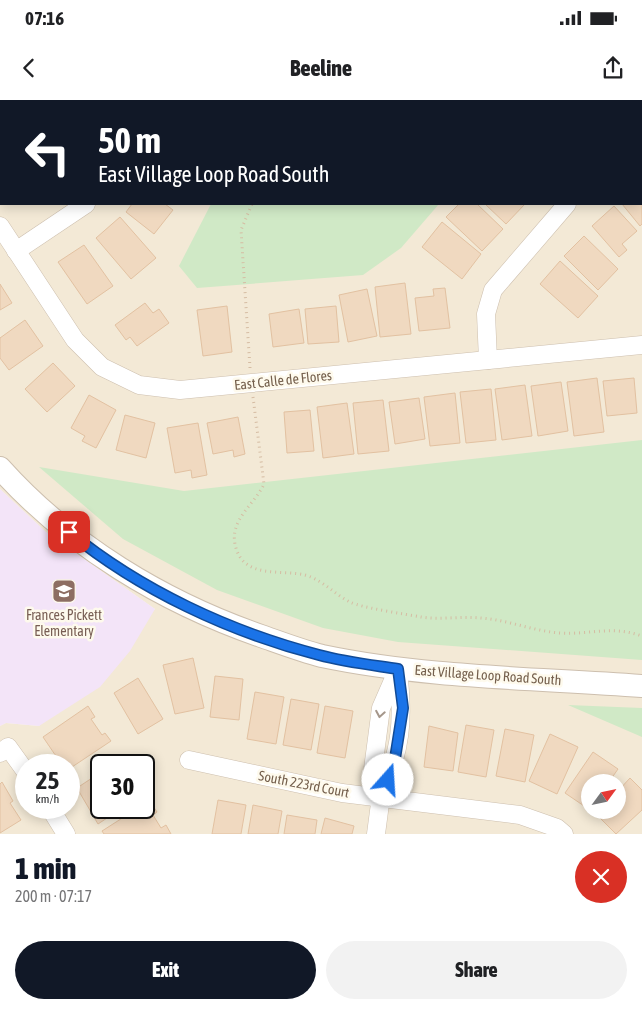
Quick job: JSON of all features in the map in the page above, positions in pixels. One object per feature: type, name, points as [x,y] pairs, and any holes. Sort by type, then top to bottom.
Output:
[{"type":"street","points":[[16,251],[85,205]]},
{"type":"street","points":[[488,360],[486,314],[493,290],[566,205]]},
{"type":"street","name":"East Calle de Flores","points":[[0,226],[75,340],[102,367],[139,385],[180,390],[642,345]]},
{"type":"street","name":"East Village Loop Road South","points":[[0,468],[40,508],[84,544],[143,584],[240,629],[283,644],[320,655],[398,669],[642,686]]},
{"type":"street","points":[[376,834],[380,796],[394,765],[403,708],[398,669]]},
{"type":"street","points":[[4,750],[15,761]]},
{"type":"street","name":"South 223rd Court","points":[[189,760],[342,793],[380,796],[520,815],[556,828],[564,834]]},
{"type":"street","points":[[57,819],[66,834]]},
{"type":"path","points":[[252,205],[241,230],[251,383],[264,484],[260,493],[240,518],[235,531],[235,544],[242,558],[254,568],[269,573],[303,575],[318,580],[351,603],[422,617],[445,619],[484,618],[531,629],[562,633],[617,630],[642,636]]},
{"type":"shaded area","points":[[0,205],[642,205],[642,834],[0,834],[0,726],[6,723],[39,726],[155,609],[46,532],[0,489]]},
{"type":"shaded area","name":"Frances Pickett Elementary","points":[[0,489],[46,532],[155,609],[130,651],[100,687],[39,726],[6,723],[0,726]]},
{"type":"green space","points":[[210,205],[438,205],[401,248],[363,275],[197,288],[179,266]]},
{"type":"green space","points":[[642,440],[642,660],[398,642],[323,628],[217,590],[123,539],[39,467],[184,491]]},
{"type":"green space","points":[[568,705],[642,708],[642,737]]},
{"type":"building","points":[[131,205],[166,205],[173,210],[154,234],[126,212]]},
{"type":"building","points":[[458,205],[478,205],[503,229],[482,251],[446,217]]},
{"type":"building","points":[[486,205],[524,205],[506,224]]},
{"type":"building","points":[[623,205],[642,205],[642,224],[640,226]]},
{"type":"building","points":[[614,206],[637,231],[622,244],[627,250],[619,257],[592,226]]},
{"type":"building","points":[[120,217],[156,258],[131,279],[96,238]]},
{"type":"building","points":[[442,222],[481,254],[462,279],[422,247]]},
{"type":"building","points":[[584,236],[618,269],[598,290],[564,256]]},
{"type":"building","points":[[84,245],[113,286],[87,304],[58,262]]},
{"type":"building","points":[[560,261],[598,296],[578,318],[540,284]]},
{"type":"building","points":[[405,283],[411,334],[380,337],[375,287]]},
{"type":"building","points":[[0,284],[12,303],[0,310]]},
{"type":"building","points":[[445,288],[450,328],[419,331],[415,298],[434,296],[433,289]]},
{"type":"building","points":[[367,289],[377,336],[348,342],[339,295]]},
{"type":"building","points":[[145,303],[153,313],[159,309],[169,323],[137,346],[130,337],[126,340],[115,325]]},
{"type":"building","points":[[227,306],[232,352],[203,356],[197,310]]},
{"type":"building","points":[[336,306],[339,342],[308,344],[305,309]]},
{"type":"building","points":[[299,309],[304,343],[273,347],[269,314]]},
{"type":"building","points":[[25,320],[43,346],[9,370],[0,358],[0,338]]},
{"type":"building","points":[[53,363],[75,386],[47,412],[25,389]]},
{"type":"building","points":[[597,378],[604,432],[574,436],[567,382]]},
{"type":"building","points":[[634,378],[637,413],[607,416],[603,381]]},
{"type":"building","points":[[561,382],[568,431],[538,436],[531,386]]},
{"type":"building","points":[[525,385],[532,436],[502,440],[495,389]]},
{"type":"building","points":[[491,389],[496,440],[466,443],[460,392]]},
{"type":"building","points":[[455,393],[460,443],[430,446],[424,397]]},
{"type":"building","points":[[89,395],[116,410],[96,448],[82,441],[85,436],[71,428]]},
{"type":"building","points":[[419,398],[425,439],[395,444],[389,402]]},
{"type":"building","points":[[383,400],[389,451],[358,454],[353,403]]},
{"type":"building","points":[[347,403],[354,454],[323,458],[317,407]]},
{"type":"building","points":[[310,410],[314,451],[287,453],[284,412]]},
{"type":"building","points":[[125,415],[155,423],[146,458],[116,450]]},
{"type":"building","points":[[238,417],[245,454],[234,457],[233,450],[213,454],[207,423]]},
{"type":"building","points":[[198,423],[207,475],[192,478],[191,470],[175,473],[167,428]]},
{"type":"building","points":[[193,658],[204,708],[175,714],[163,665]]},
{"type":"building","points":[[215,676],[243,679],[239,720],[210,717]]},
{"type":"building","points":[[138,678],[163,719],[138,734],[114,693]]},
{"type":"building","points":[[255,692],[284,697],[276,744],[247,739]]},
{"type":"building","points":[[291,699],[319,704],[311,750],[283,745]]},
{"type":"building","points":[[88,706],[95,717],[91,719],[102,735],[105,733],[111,741],[80,762],[80,754],[55,754],[43,737]]},
{"type":"building","points":[[325,706],[353,711],[345,758],[317,753]]},
{"type":"building","points":[[466,725],[494,730],[486,777],[458,772]]},
{"type":"building","points":[[429,726],[458,733],[453,771],[424,767]]},
{"type":"building","points":[[505,729],[534,735],[525,782],[496,776]]},
{"type":"building","points":[[550,734],[578,747],[557,794],[529,781]]},
{"type":"building","points":[[593,752],[618,769],[615,774],[581,774],[581,804],[565,793]]},
{"type":"building","points":[[630,778],[642,790],[642,810],[616,834],[601,819],[626,819],[626,782]]},
{"type":"building","points":[[90,779],[90,810],[80,793],[80,786]]},
{"type":"building","points":[[2,782],[13,801],[10,803],[15,811],[15,819],[21,820],[0,833],[0,784]]},
{"type":"building","points":[[218,800],[246,805],[241,834],[212,834]]},
{"type":"building","points":[[253,805],[282,811],[278,834],[248,834]]},
{"type":"building","points":[[287,815],[317,820],[315,834],[284,834]]},
{"type":"building","points":[[155,818],[161,828],[166,825],[171,834],[104,834],[102,831],[121,819]]},
{"type":"building","points":[[325,818],[354,826],[352,834],[321,834]]},
{"type":"building","points":[[95,819],[106,819],[98,824]]},
{"type":"place","name":"Frances Pickett Elementary","points":[[64,591]]},
{"type":"route","points":[[69,532],[143,584],[240,629],[320,655],[398,669],[403,708],[394,765],[388,780]]}]
